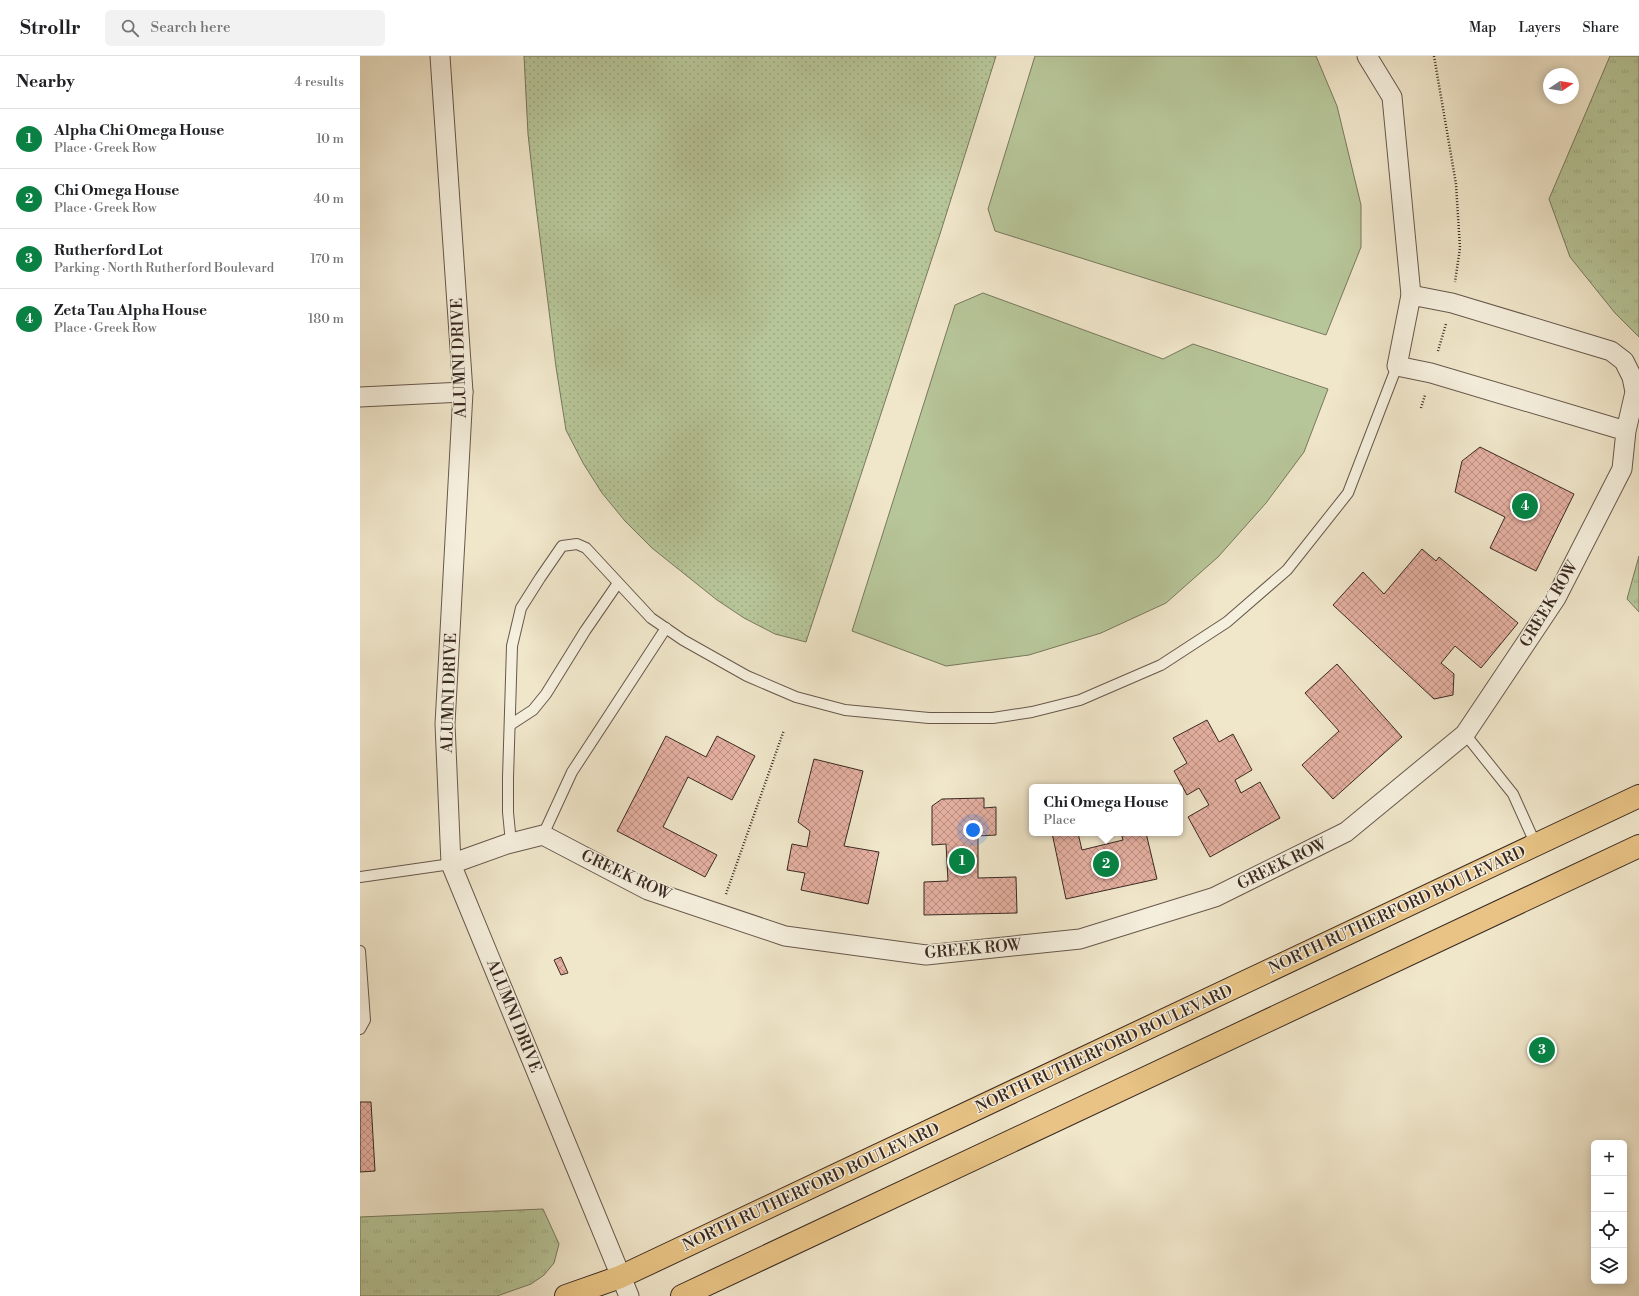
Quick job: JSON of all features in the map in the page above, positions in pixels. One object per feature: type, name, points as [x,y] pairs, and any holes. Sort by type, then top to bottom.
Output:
[{"type":"main road","name":"NORTH RUTHERFORD BOULEVARD","points":[[566,1296],[625,1286],[1639,796]]},
{"type":"main road","points":[[682,1296],[1639,846]]},
{"type":"street","name":"ALUMNI DRIVE","points":[[440,56],[463,392],[445,724],[451,864],[625,1286]]},
{"type":"street","points":[[1368,56],[1392,97],[1411,295],[1397,366],[1431,373],[1626,431],[1635,392],[1632,377],[1624,361],[1611,351],[1452,302],[1411,295]]},
{"type":"street","points":[[360,397],[463,392]]},
{"type":"street","name":"GREEK ROW","points":[[544,835],[648,890],[785,936],[926,955],[1080,939],[1214,897],[1346,832],[1465,734],[1556,598],[1622,468],[1626,431]]},
{"type":"street","points":[[451,864],[511,843],[544,835]]},
{"type":"lane","points":[[511,843],[508,812],[512,646],[521,608],[562,546],[577,544],[586,548],[651,618],[683,640],[746,676],[796,696],[845,710],[930,718],[993,718],[1032,712],[1080,700],[1160,665],[1227,622],[1287,570],[1348,492],[1397,366]]},
{"type":"lane","points":[[510,725],[533,710],[546,694],[585,631],[618,583]]},
{"type":"lane","points":[[544,835],[572,772],[666,628]]},
{"type":"lane","points":[[1465,734],[1513,794],[1536,845]]},
{"type":"lane","points":[[360,877],[451,864]]},
{"type":"lane","points":[[360,950],[365,1020],[360,1029]]},
{"type":"path","points":[[1421,408],[1452,302],[1460,248],[1456,184],[1434,56]]},
{"type":"path","points":[[724,898],[784,730]]},
{"type":"green space","points":[[524,56],[996,56],[940,234],[806,642],[775,634],[744,618],[717,600],[652,548],[625,521],[602,493],[583,463],[566,430],[556,367],[536,206],[528,134]]},
{"type":"green space","points":[[1035,56],[1316,56],[1337,106],[1361,205],[1361,247],[1326,335],[995,231],[988,209]]},
{"type":"green space","points":[[1610,56],[1639,56],[1639,337],[1615,313],[1570,257],[1549,199]]},
{"type":"green space","points":[[983,293],[1163,359],[1193,344],[1328,389],[1304,452],[1266,503],[1218,557],[1166,603],[1101,633],[1029,655],[946,666],[852,631],[955,305]]},
{"type":"green space","points":[[1639,556],[1639,612],[1627,599]]},
{"type":"green space","points":[[543,1209],[559,1244],[554,1263],[544,1275],[531,1284],[497,1296],[360,1296],[360,1217]]},
{"type":"building","points":[[1480,447],[1574,494],[1536,571],[1490,548],[1505,517],[1455,492],[1462,461]]},
{"type":"building","points":[[1422,549],[1436,561],[1439,557],[1518,623],[1481,668],[1455,646],[1441,663],[1454,674],[1453,695],[1434,699],[1333,605],[1363,572],[1384,594]]},
{"type":"building","points":[[1337,664],[1402,737],[1333,799],[1302,765],[1339,731],[1305,693]]},
{"type":"building","points":[[1207,720],[1219,742],[1233,734],[1252,770],[1235,780],[1241,793],[1260,782],[1280,818],[1210,857],[1188,817],[1209,805],[1199,788],[1187,795],[1183,788],[1183,784],[1181,784],[1174,771],[1187,763],[1173,738]]},
{"type":"building","points":[[666,736],[706,757],[717,736],[755,756],[732,800],[688,777],[663,827],[717,855],[705,877],[617,831]]},
{"type":"building","points":[[814,759],[863,771],[844,846],[879,852],[868,904],[801,890],[805,873],[787,870],[792,844],[807,847],[810,831],[798,822]]},
{"type":"building","points":[[984,798],[984,808],[996,807],[996,835],[978,836],[978,878],[1016,877],[1017,913],[924,915],[924,882],[948,881],[946,844],[932,845],[932,806],[942,799]]},
{"type":"building","points":[[1053,836],[1079,836],[1082,850],[1123,840],[1122,836],[1147,836],[1157,879],[1066,899]]},
{"type":"building","points":[[561,957],[568,973],[561,975],[554,960]]},
{"type":"building","points":[[360,1102],[371,1102],[375,1171],[360,1172]]},
{"type":"place","name":"Zeta Tau Alpha House","points":[[1525,506]]},
{"type":"place","name":"Alpha Chi Omega House","points":[[962,861]]},
{"type":"place","name":"Chi Omega House","points":[[1106,864]]},
{"type":"place","name":"Rutherford Lot","points":[[1542,1050]]}]
